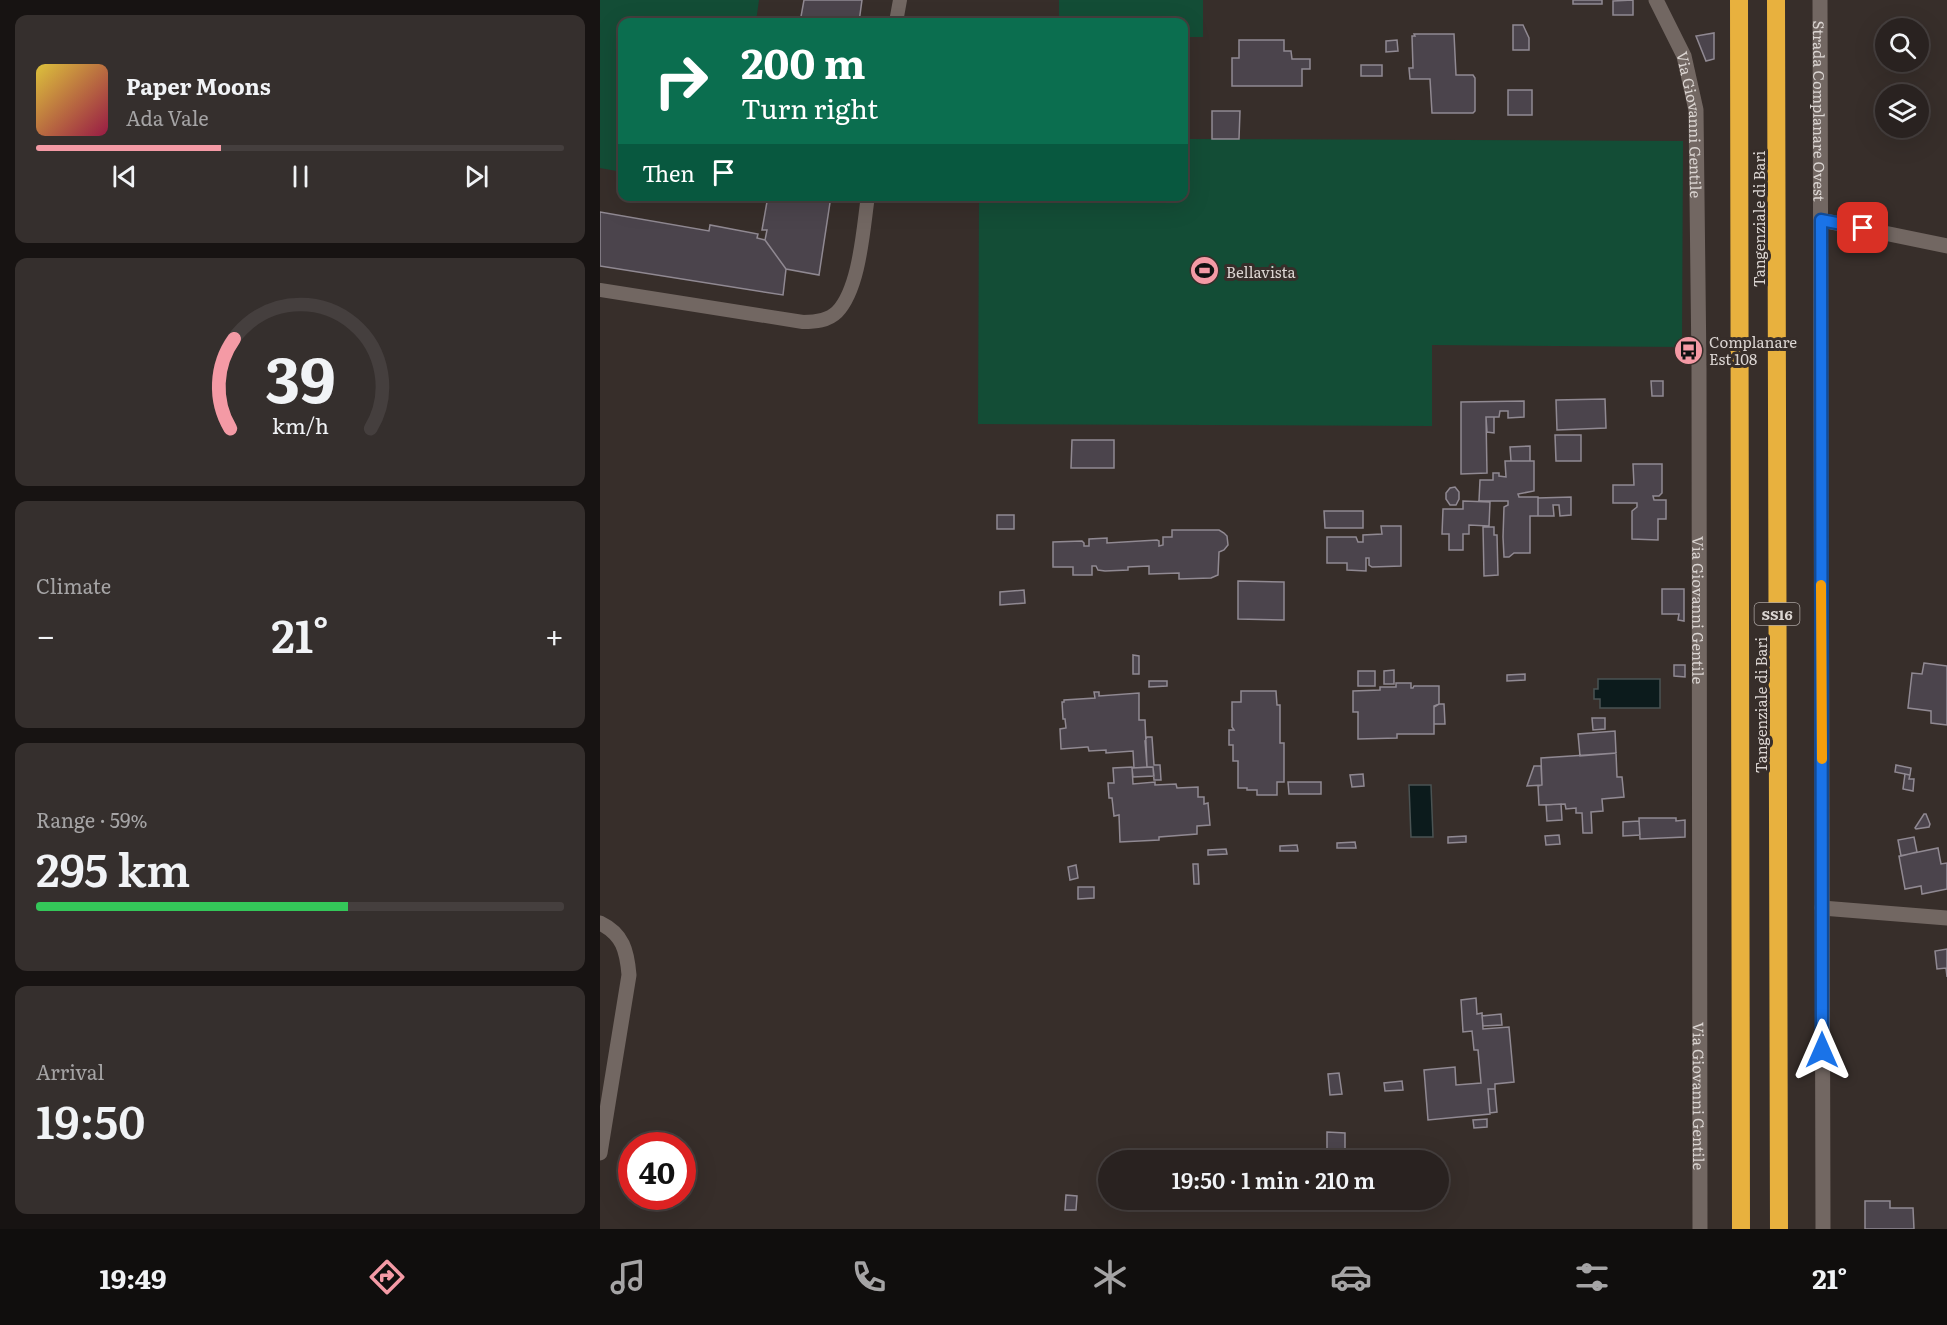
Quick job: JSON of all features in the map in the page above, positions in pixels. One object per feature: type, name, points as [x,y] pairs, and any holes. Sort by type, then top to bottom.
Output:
[{"type":"highway","name":"Tangenziale di Bari","points":[[1739,0],[1741,1229]]},
{"type":"highway","name":"Tangenziale di Bari","points":[[1776,0],[1779,1229]]},
{"type":"street","name":"Via Giovanni Gentile","points":[[1656,0],[1684,56],[1696,110],[1699,414],[1700,1229]]},
{"type":"street","name":"Strada Complanare Ovest","points":[[1820,0],[1822,1229]]},
{"type":"street","points":[[1821,220],[1947,246]]},
{"type":"street","points":[[1822,908],[1947,918]]},
{"type":"street","points":[[600,923],[619,936],[628,955],[629,975],[600,1153]]},
{"type":"lane","points":[[897,18],[900,0]]},
{"type":"lane","points":[[600,290],[803,322],[820,322],[836,313],[849,296],[856,272],[867,201]]},
{"type":"green space","points":[[600,0],[759,0],[757,18],[618,18],[618,171],[600,168]]},
{"type":"green space","points":[[1059,0],[1203,0],[1203,37],[1188,37],[1188,18],[1059,18]]},
{"type":"green space","name":"Bellavista","points":[[1188,139],[1683,141],[1682,347],[1432,345],[1432,426],[978,424],[979,201],[1188,201]]},
{"type":"shaded area","points":[[1598,679],[1660,679],[1660,708],[1600,708],[1600,699],[1594,699],[1594,689],[1598,689]]},
{"type":"shaded area","points":[[1409,785],[1431,785],[1433,837],[1411,837]]},
{"type":"building","points":[[804,0],[862,0],[860,18],[801,18]]},
{"type":"building","points":[[1573,0],[1602,0],[1602,4],[1573,4]]},
{"type":"building","points":[[1633,0],[1633,15],[1613,15],[1613,1]]},
{"type":"building","points":[[1513,25],[1523,25],[1529,38],[1529,50],[1513,50]]},
{"type":"building","points":[[1714,33],[1714,59],[1706,61],[1696,36]]},
{"type":"building","points":[[1414,34],[1454,34],[1456,75],[1473,75],[1475,78],[1475,111],[1473,113],[1432,113],[1430,79],[1410,79],[1409,68],[1413,68],[1412,36],[1415,36]]},
{"type":"building","points":[[1239,40],[1284,40],[1284,51],[1291,51],[1292,59],[1310,59],[1310,69],[1302,69],[1302,86],[1232,86],[1232,58],[1239,58]]},
{"type":"building","points":[[1397,40],[1398,51],[1386,52],[1386,41]]},
{"type":"building","points":[[1361,65],[1382,65],[1382,76],[1361,76]]},
{"type":"building","points":[[1508,90],[1532,90],[1532,115],[1508,115]]},
{"type":"building","points":[[1212,111],[1240,111],[1239,139],[1212,139]]},
{"type":"building","points":[[767,201],[830,201],[819,275],[786,269],[765,240],[767,230],[762,230]]},
{"type":"building","points":[[600,212],[709,231],[710,225],[758,234],[757,238],[765,240],[786,269],[783,295],[600,266]]},
{"type":"building","points":[[1651,381],[1663,381],[1663,396],[1652,396]]},
{"type":"building","points":[[1605,399],[1606,428],[1557,430],[1556,400]]},
{"type":"building","points":[[1524,401],[1524,417],[1508,418],[1508,411],[1500,411],[1499,417],[1486,417],[1487,473],[1461,474],[1461,402]]},
{"type":"building","points":[[1486,417],[1494,417],[1494,433],[1487,432]]},
{"type":"building","points":[[1555,435],[1581,435],[1581,461],[1556,461]]},
{"type":"building","points":[[1072,440],[1114,440],[1114,468],[1071,468]]},
{"type":"building","points":[[1530,446],[1530,461],[1511,461],[1510,447]]},
{"type":"building","points":[[1505,461],[1534,461],[1534,491],[1518,494],[1519,497],[1538,497],[1538,516],[1530,516],[1530,553],[1514,553],[1509,557],[1504,557],[1503,537],[1504,507],[1508,505],[1508,501],[1479,501],[1480,480],[1493,480],[1493,473],[1506,477]]},
{"type":"building","points":[[1633,464],[1662,464],[1662,493],[1659,496],[1653,496],[1654,500],[1666,500],[1666,519],[1658,519],[1658,540],[1632,539],[1632,511],[1637,507],[1637,503],[1613,503],[1613,485],[1634,485]]},
{"type":"building","points":[[1455,487],[1459,492],[1459,499],[1456,505],[1450,505],[1446,499],[1446,493],[1450,488]]},
{"type":"building","points":[[1571,497],[1571,515],[1560,516],[1559,505],[1553,505],[1554,516],[1538,516],[1538,498]]},
{"type":"building","points":[[1463,501],[1490,502],[1489,526],[1469,525],[1469,534],[1463,534],[1463,550],[1449,550],[1449,534],[1442,534],[1443,509],[1463,509]]},
{"type":"building","points":[[1324,511],[1363,511],[1363,528],[1325,528]]},
{"type":"building","points":[[997,515],[1014,515],[1014,529],[997,529]]},
{"type":"building","points":[[1381,526],[1401,526],[1401,566],[1372,567],[1369,565],[1369,558],[1366,558],[1366,571],[1347,570],[1347,563],[1327,563],[1327,537],[1356,537],[1358,542],[1363,542],[1363,535],[1382,534]]},
{"type":"building","points":[[1483,527],[1494,527],[1494,535],[1497,535],[1498,575],[1484,576]]},
{"type":"building","points":[[1172,530],[1219,530],[1224,533],[1227,536],[1228,545],[1219,552],[1218,575],[1211,578],[1179,579],[1179,573],[1149,574],[1149,566],[1105,571],[1092,566],[1092,575],[1073,575],[1073,567],[1053,567],[1053,542],[1082,541],[1084,546],[1089,546],[1089,539],[1107,538],[1107,543],[1157,540],[1159,546],[1163,545],[1163,537],[1172,537]]},
{"type":"building","points":[[1238,581],[1284,582],[1284,620],[1238,619]]},
{"type":"building","points":[[1662,589],[1684,589],[1684,621],[1678,620],[1679,614],[1662,614]]},
{"type":"building","points":[[1024,590],[1025,603],[1000,605],[1000,592]]},
{"type":"building","points":[[1133,655],[1139,656],[1139,674],[1133,674]]},
{"type":"building","points":[[1924,663],[1947,666],[1947,725],[1931,723],[1931,711],[1908,708],[1912,673],[1922,674]]},
{"type":"building","points":[[1674,665],[1685,665],[1685,677],[1674,676]]},
{"type":"building","points":[[1394,670],[1394,684],[1384,684],[1384,671]]},
{"type":"building","points":[[1358,671],[1375,671],[1375,686],[1358,686]]},
{"type":"building","points":[[1525,674],[1525,680],[1507,681],[1507,675]]},
{"type":"building","points":[[1149,681],[1167,681],[1167,686],[1149,687]]},
{"type":"building","points":[[1396,683],[1411,683],[1411,688],[1439,686],[1439,704],[1434,707],[1434,734],[1397,734],[1397,738],[1358,739],[1358,712],[1353,712],[1353,691],[1380,690],[1380,687],[1396,687]]},
{"type":"building","points":[[1241,691],[1276,691],[1277,705],[1280,705],[1280,743],[1284,743],[1284,782],[1277,782],[1277,795],[1257,795],[1257,790],[1238,788],[1238,761],[1233,761],[1233,745],[1229,745],[1229,730],[1234,730],[1232,702],[1241,702]]},
{"type":"building","points":[[1094,692],[1099,692],[1099,696],[1139,693],[1139,720],[1145,720],[1147,767],[1134,768],[1133,751],[1106,753],[1106,750],[1089,751],[1088,747],[1061,749],[1060,729],[1066,728],[1062,702],[1095,698]]},
{"type":"building","points":[[1444,704],[1445,724],[1434,724],[1434,706]]},
{"type":"building","points":[[1592,718],[1605,718],[1605,729],[1593,730]]},
{"type":"building","points":[[1615,731],[1616,753],[1580,756],[1578,734]]},
{"type":"building","points":[[1147,737],[1152,737],[1154,765],[1160,765],[1161,780],[1154,780],[1153,767],[1147,767],[1145,741]]},
{"type":"building","points":[[1616,753],[1617,777],[1622,777],[1624,797],[1602,799],[1603,811],[1591,812],[1592,833],[1583,833],[1582,813],[1576,813],[1576,808],[1566,809],[1565,804],[1539,805],[1538,786],[1542,785],[1541,758]]},
{"type":"building","points":[[1896,765],[1911,768],[1910,775],[1895,772]]},
{"type":"building","points":[[1534,766],[1541,766],[1542,785],[1527,786]]},
{"type":"building","points":[[1132,767],[1133,784],[1155,782],[1155,785],[1176,784],[1177,788],[1198,787],[1198,797],[1204,797],[1204,804],[1208,803],[1210,825],[1197,826],[1197,834],[1159,837],[1159,840],[1120,842],[1119,815],[1114,816],[1108,783],[1114,783],[1113,768]]},
{"type":"building","points":[[1153,767],[1154,776],[1133,777],[1132,768]]},
{"type":"building","points":[[1363,774],[1364,786],[1352,787],[1350,775]]},
{"type":"building","points":[[1905,774],[1910,775],[1909,779],[1914,779],[1913,791],[1903,789]]},
{"type":"building","points":[[1288,782],[1321,782],[1321,794],[1289,794]]},
{"type":"building","points":[[1561,804],[1562,820],[1547,821],[1546,805]]},
{"type":"building","points":[[1924,814],[1930,824],[1929,827],[1916,829],[1915,828]]},
{"type":"building","points":[[1639,818],[1685,820],[1685,837],[1640,839]]},
{"type":"building","points":[[1639,821],[1640,835],[1623,836],[1623,822]]},
{"type":"building","points":[[1559,835],[1560,844],[1546,845],[1545,836]]},
{"type":"building","points":[[1466,836],[1466,842],[1448,843],[1448,837]]},
{"type":"building","points":[[1914,837],[1917,852],[1901,856],[1898,840]]},
{"type":"building","points":[[1355,842],[1356,848],[1337,848],[1337,843]]},
{"type":"building","points":[[1297,845],[1298,851],[1280,851],[1280,846]]},
{"type":"building","points":[[1938,848],[1941,864],[1947,863],[1947,889],[1922,894],[1921,886],[1905,889],[1899,856]]},
{"type":"building","points":[[1226,849],[1227,854],[1208,855],[1208,850]]},
{"type":"building","points":[[1193,864],[1198,864],[1199,884],[1194,884]]},
{"type":"building","points":[[1076,865],[1078,878],[1070,880],[1068,867]]},
{"type":"building","points":[[1078,887],[1094,887],[1094,898],[1078,899]]},
{"type":"building","points":[[1947,949],[1947,977],[1946,968],[1937,969],[1935,951]]},
{"type":"building","points":[[1476,998],[1477,1014],[1482,1013],[1483,1029],[1509,1027],[1514,1082],[1495,1084],[1495,1089],[1488,1089],[1490,1114],[1428,1120],[1424,1070],[1455,1067],[1456,1085],[1481,1083],[1478,1050],[1474,1050],[1472,1031],[1463,1032],[1461,1000]]},
{"type":"building","points":[[1501,1014],[1502,1025],[1483,1026],[1482,1016]]},
{"type":"building","points":[[1339,1073],[1342,1094],[1330,1095],[1328,1074]]},
{"type":"building","points":[[1402,1081],[1403,1090],[1385,1091],[1384,1083]]},
{"type":"building","points":[[1488,1089],[1495,1089],[1497,1112],[1490,1113]]},
{"type":"building","points":[[1487,1119],[1487,1127],[1474,1128],[1473,1120]]},
{"type":"building","points":[[1327,1132],[1345,1133],[1345,1150],[1327,1150]]},
{"type":"building","points":[[1066,1195],[1077,1196],[1076,1210],[1065,1210]]},
{"type":"building","points":[[1865,1201],[1890,1201],[1890,1208],[1913,1208],[1914,1229],[1865,1229]]},
{"type":"slow traffic","points":[[1821,585],[1822,759]]},
{"type":"place","name":"Bellavista","points":[[1205,271]]},
{"type":"place","name":"Complanare Est 108","points":[[1688,350]]},
{"type":"route","points":[[1822,1050],[1821,220],[1863,228]]}]
